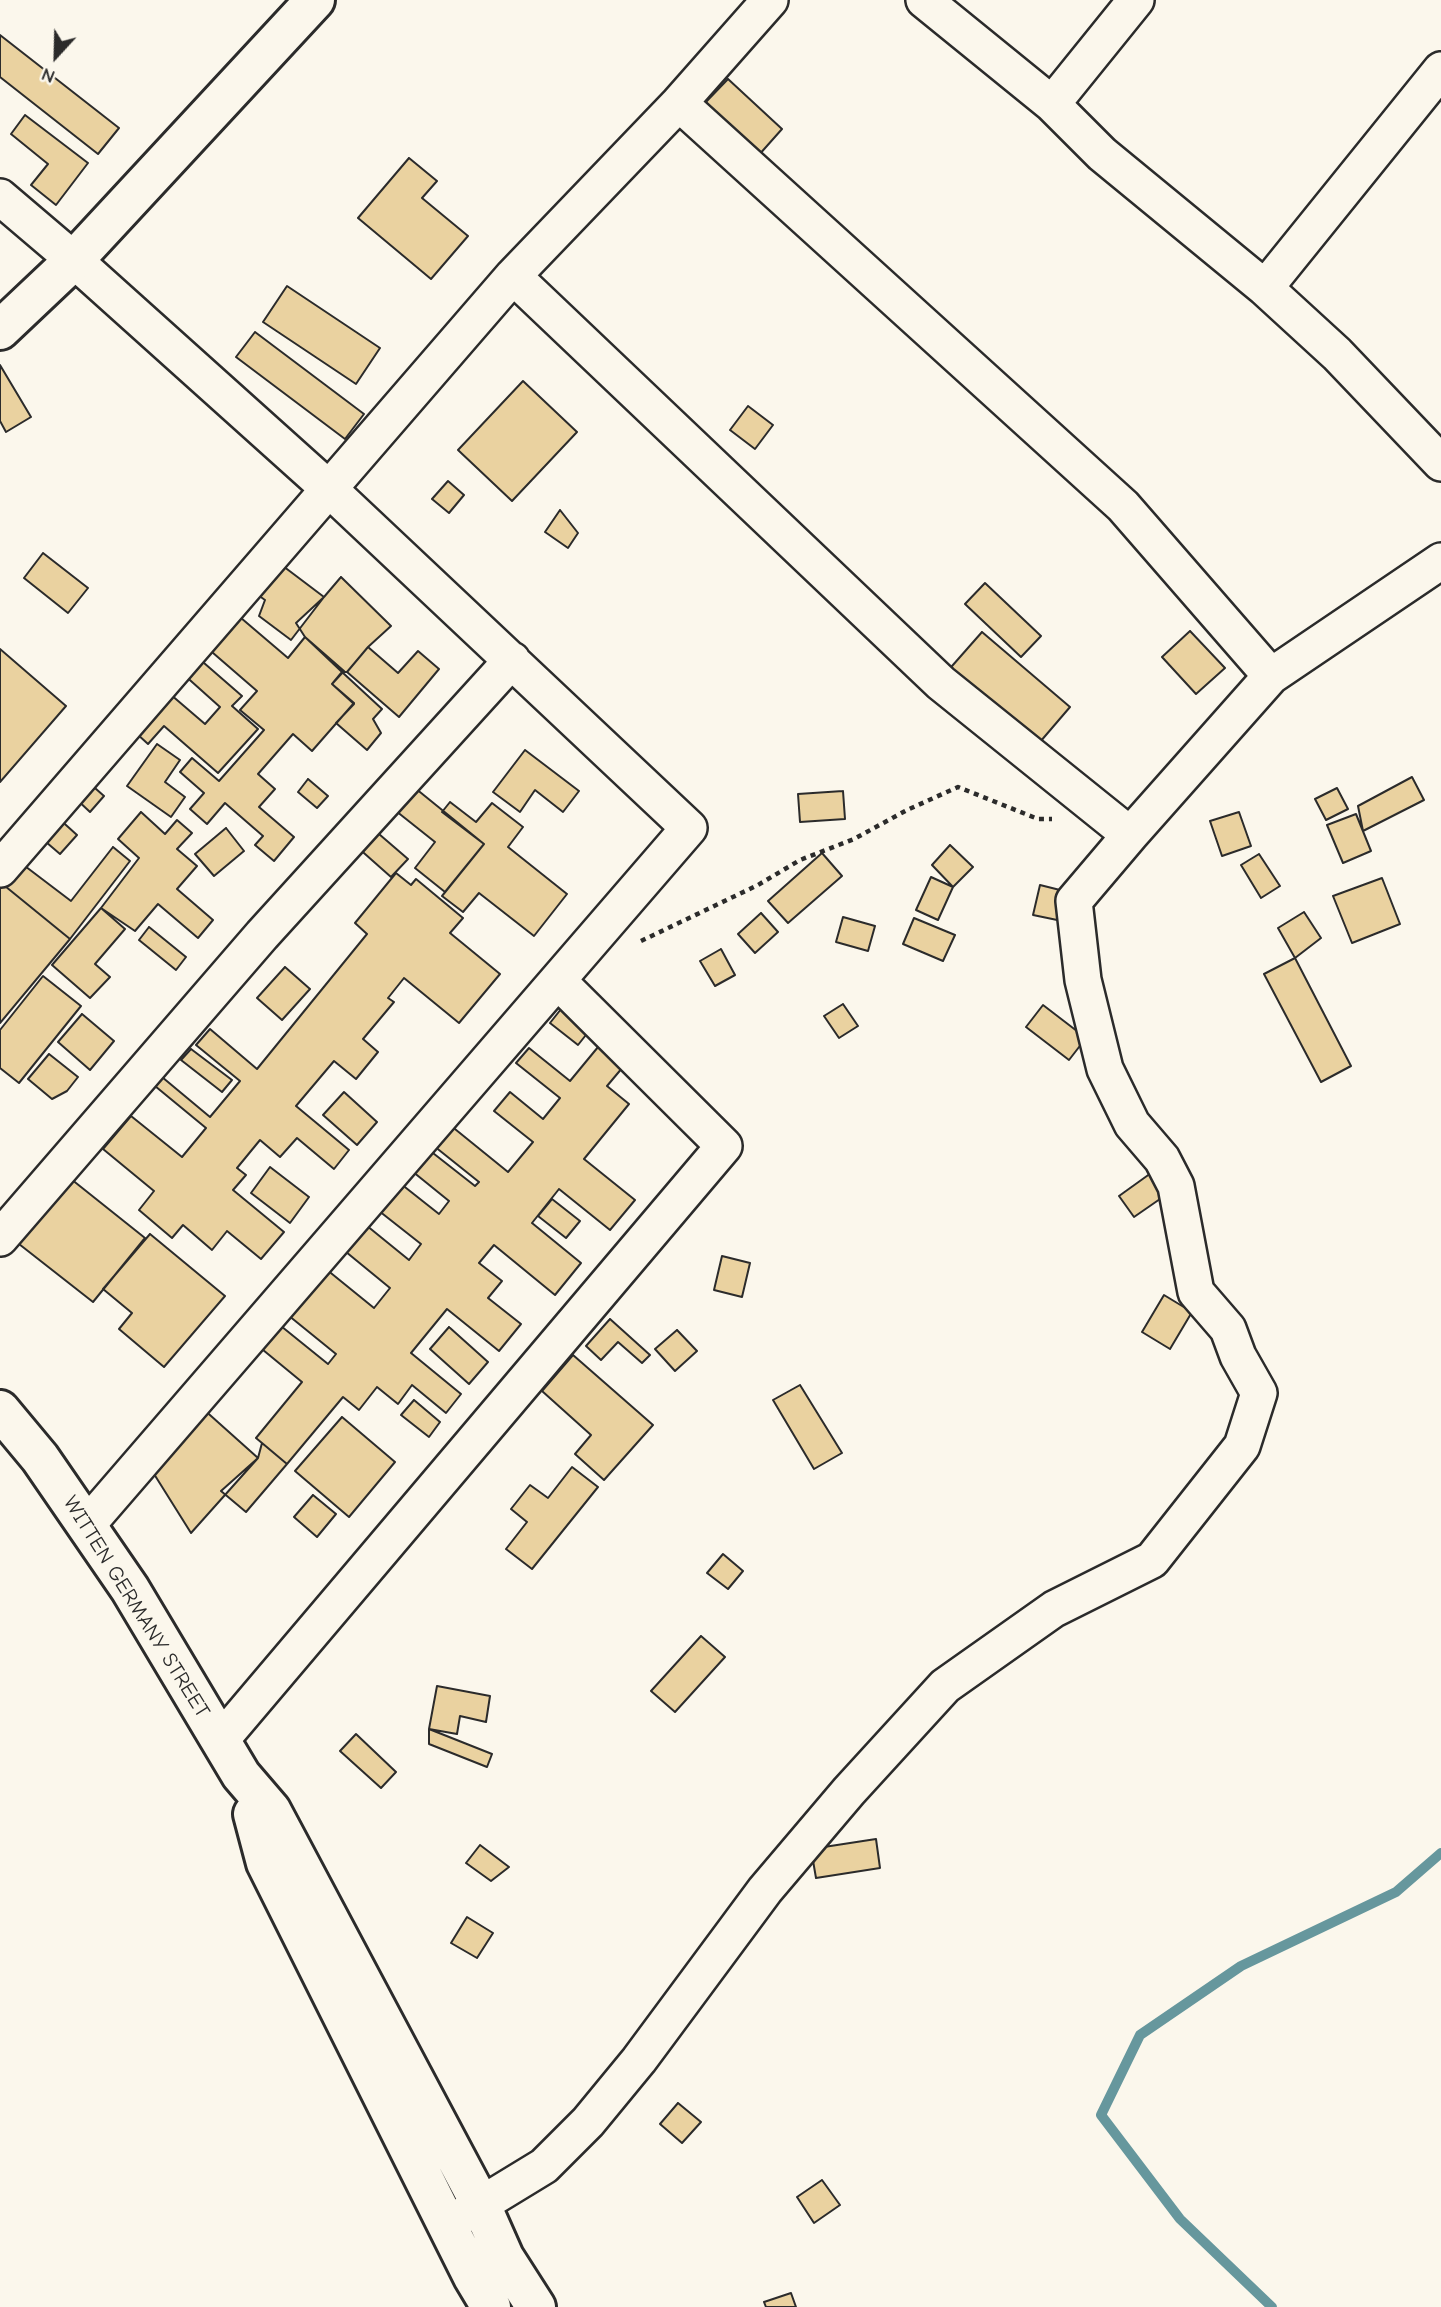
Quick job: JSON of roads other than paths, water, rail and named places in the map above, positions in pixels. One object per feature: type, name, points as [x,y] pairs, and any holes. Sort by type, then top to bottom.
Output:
[{"type":"street","points":[[0,330],[74,260],[315,0]]},
{"type":"street","points":[[0,869],[513,276],[679,103],[769,0]]},
{"type":"street","points":[[924,0],[1052,104],[1102,154],[1265,288],[1337,354],[1441,463]]},
{"type":"street","points":[[1052,104],[1136,0]]},
{"type":"street","points":[[1265,288],[1441,71]]},
{"type":"street","points":[[679,103],[1124,506],[1271,676]]},
{"type":"street","points":[[0,197],[329,489],[689,828],[87,1525]]},
{"type":"street","points":[[513,276],[941,683],[1119,827]]},
{"type":"street","points":[[448,2224],[544,2166],[588,2122],[646,2050],[765,1890],[849,1791],[945,1686],[1054,1609],[1152,1560],[1242,1446],[1259,1393],[1238,1356],[1228,1329],[1196,1292],[1176,1186],[1162,1159],[1132,1124],[1105,1069],[1083,980],[1074,901],[1119,827],[1271,676],[1441,561]]},
{"type":"street","points":[[0,1238],[262,935],[512,660]]},
{"type":"street","points":[[220,1741],[724,1146],[558,981]]},
{"type":"street","name":"WITTEN GERMANY STREET","points":[[0,1410],[40,1458],[130,1589],[241,1775]]},
{"type":"street","points":[[241,1775],[271,1810],[481,2205],[504,2257],[536,2307]]},
{"type":"street","points":[[241,1775],[266,1863],[473,2277],[491,2307]]},
{"type":"waterway","points":[[1272,2307],[1180,2219],[1101,2115],[1140,2035],[1241,1966],[1396,1892],[1441,1853]]}]
